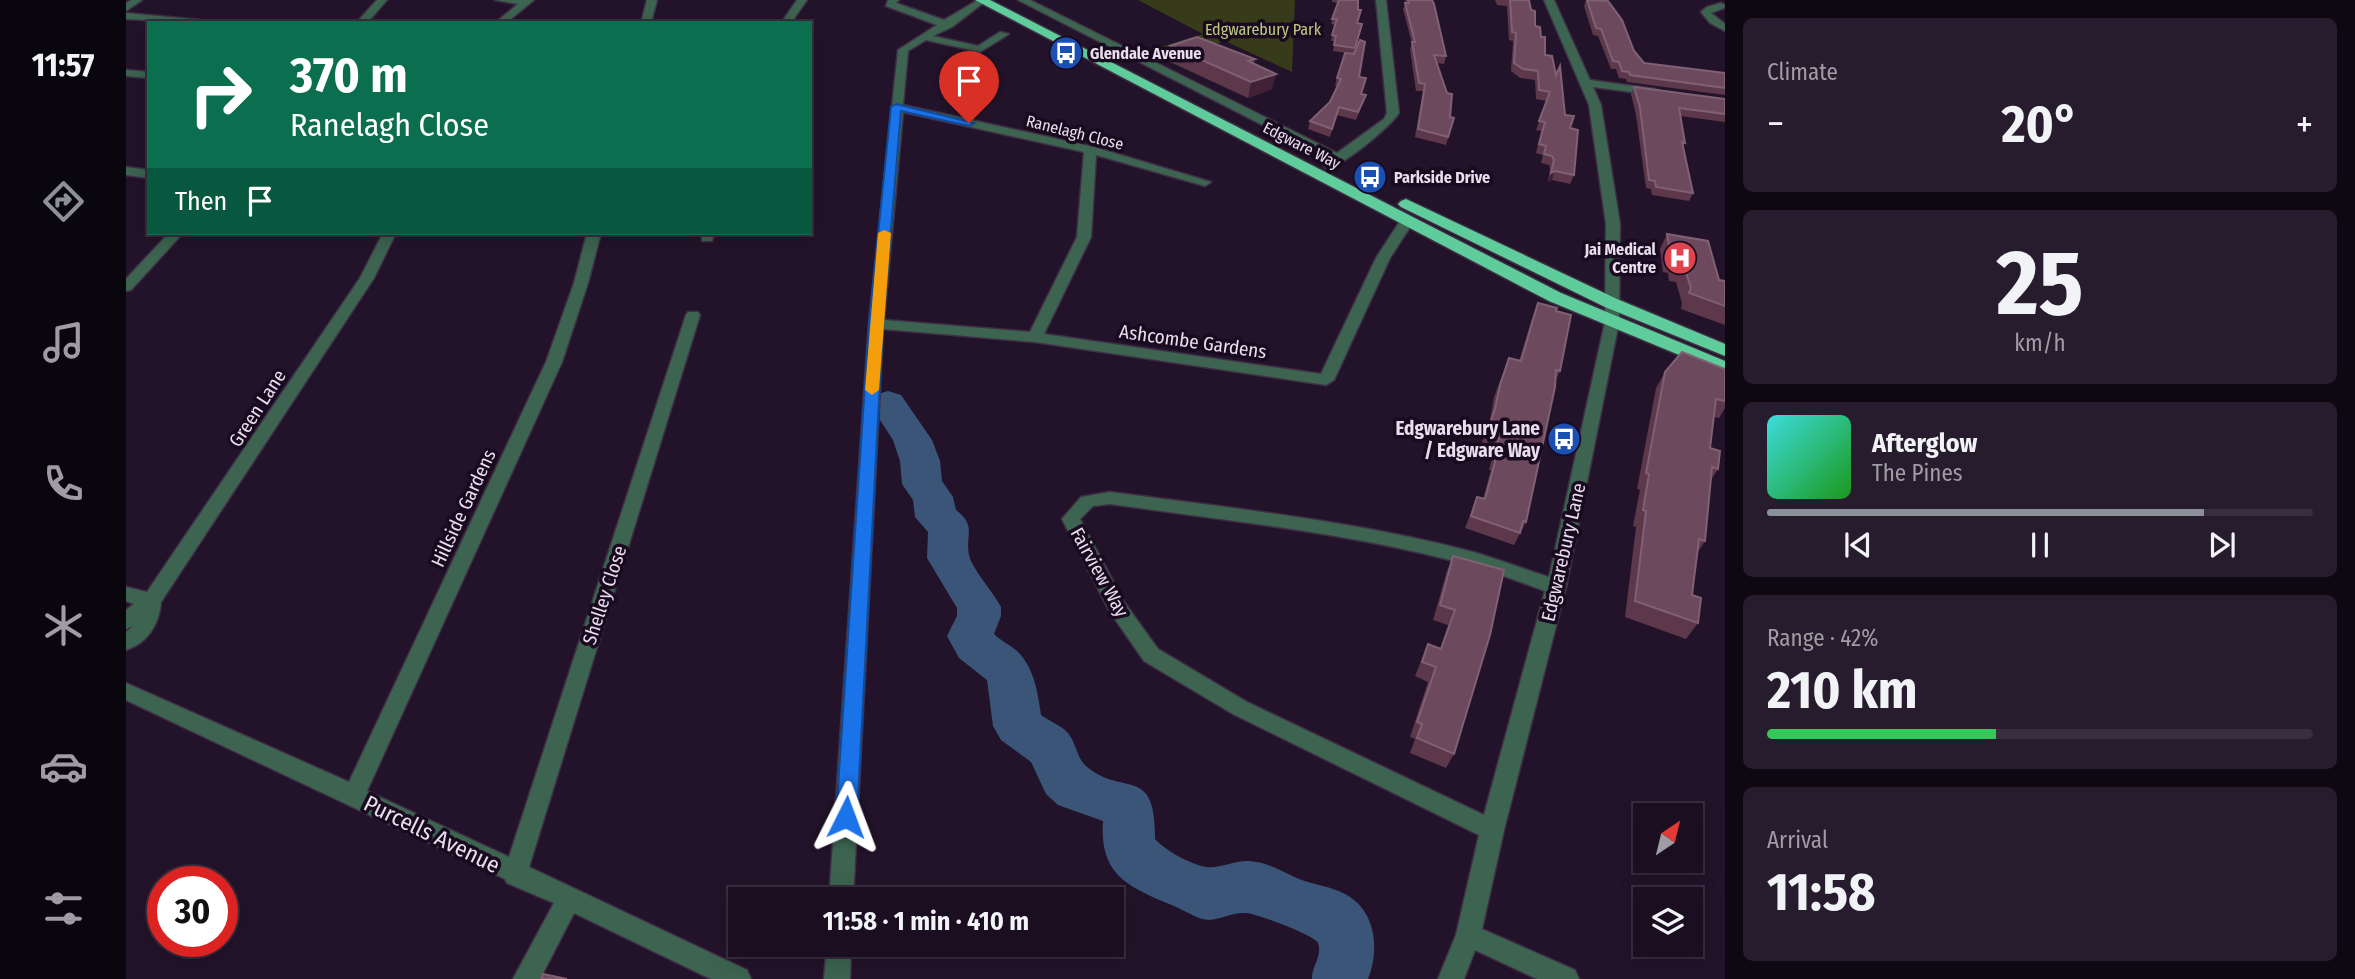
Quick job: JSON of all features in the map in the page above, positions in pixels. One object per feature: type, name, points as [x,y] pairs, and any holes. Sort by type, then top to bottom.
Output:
[{"type":"highway","name":"Edgware Way","points":[[982,0],[1555,297],[1725,368]]},
{"type":"highway","name":"Edgware Way","points":[[1008,0],[1334,162],[1511,257],[1725,351]]},
{"type":"street","points":[[126,8],[137,0]]},
{"type":"street","points":[[363,21],[382,0]]},
{"type":"street","points":[[500,0],[528,1]]},
{"type":"street","points":[[647,21],[652,0]]},
{"type":"street","points":[[787,21],[802,0]]},
{"type":"street","points":[[894,0],[889,4],[948,24]]},
{"type":"street","points":[[842,887],[876,324],[903,50],[982,0]]},
{"type":"street","name":"Edgware Way","points":[[1023,0],[1175,75],[1334,162]]},
{"type":"street","points":[[1334,162],[1388,121],[1393,113],[1381,0]]},
{"type":"street","name":"Edgwarebury Lane","points":[[1451,979],[1468,935],[1492,830],[1556,587],[1612,322],[1613,224],[1595,105],[1549,0]]},
{"type":"street","points":[[503,21],[528,1]]},
{"type":"street","points":[[1719,5],[1706,12],[1713,22],[1725,28]]},
{"type":"street","points":[[126,16],[180,21]]},
{"type":"street","points":[[968,58],[1004,34]]},
{"type":"street","points":[[926,37],[980,49]]},
{"type":"street","points":[[126,73],[147,75]]},
{"type":"street","points":[[1585,83],[1661,93]]},
{"type":"street","name":"Ranelagh Close","points":[[896,107],[1090,150],[1205,182]]},
{"type":"street","points":[[1035,337],[1084,237],[1090,150]]},
{"type":"street","points":[[126,170],[147,174]]},
{"type":"street","name":"Ashcombe Gardens","points":[[876,324],[1035,337],[1326,380],[1383,258],[1407,221]]},
{"type":"street","points":[[126,287],[174,235]]},
{"type":"street","name":"Green Lane","points":[[151,601],[367,278],[388,235]]},
{"type":"street","name":"Hillside Gardens","points":[[354,795],[554,362],[581,283],[593,235]]},
{"type":"street","name":"Shelley Close","points":[[515,875],[693,315]]},
{"type":"street","name":"Fairview Way","points":[[1492,830],[1240,708],[1151,655],[1116,607],[1071,519],[1078,507],[1090,498],[1110,498],[1301,524],[1474,559],[1556,587]]},
{"type":"street","points":[[126,594],[151,601]]},
{"type":"street","points":[[126,621],[151,601]]},
{"type":"street","points":[[126,642],[143,630],[150,620],[151,601]]},
{"type":"street","name":"Purcells Avenue","points":[[126,691],[354,795],[515,875],[738,979]]},
{"type":"street","points":[[526,979],[569,898]]},
{"type":"street","points":[[1468,935],[1566,979]]},
{"type":"street","points":[[837,979],[838,957]]},
{"type":"green space","name":"Edgwarebury Park","points":[[1138,0],[1295,0],[1292,72],[1225,41],[1158,62],[1141,53],[1203,34]]},
{"type":"building","points":[[1339,0],[1358,0],[1358,10],[1361,10],[1357,23],[1362,24],[1355,48],[1334,45],[1336,36],[1332,35],[1337,19],[1332,19]]},
{"type":"building","points":[[1408,0],[1432,0],[1434,4],[1446,56],[1434,55],[1447,93],[1452,94],[1450,117],[1454,118],[1448,137],[1418,129],[1425,84],[1419,83],[1412,42],[1415,42],[1405,3],[1409,3]]},
{"type":"building","points":[[1510,0],[1529,0],[1531,10],[1535,11],[1535,26],[1540,27],[1541,37],[1545,37],[1545,55],[1552,56],[1556,75],[1560,66],[1565,115],[1574,116],[1570,128],[1578,130],[1574,175],[1555,171],[1551,173],[1554,160],[1552,156],[1544,154],[1546,146],[1539,144],[1545,122],[1539,121],[1550,92],[1539,90],[1538,71],[1523,69],[1514,63],[1516,33],[1512,32]]},
{"type":"building","points":[[1587,0],[1608,1],[1622,20],[1634,51],[1644,63],[1725,73],[1725,88],[1630,75],[1629,72],[1622,71],[1619,62],[1613,61],[1601,29],[1596,28]]},
{"type":"building","points":[[1197,37],[1255,59],[1248,61],[1276,74],[1251,82],[1170,46]]},
{"type":"building","points":[[1360,40],[1365,42],[1359,77],[1366,78],[1361,94],[1366,95],[1358,112],[1339,107],[1332,129],[1310,121],[1330,102],[1341,79],[1337,78],[1345,53],[1354,54]]},
{"type":"building","points":[[1634,87],[1725,99],[1725,114],[1679,108],[1685,143],[1682,142],[1693,193],[1656,187],[1655,181],[1649,180],[1640,108]]},
{"type":"building","points":[[1667,234],[1708,241],[1719,280],[1725,281],[1725,306],[1689,293],[1691,288],[1684,267],[1677,266],[1676,258],[1671,257]]},
{"type":"building","points":[[1538,303],[1571,315],[1560,371],[1556,370],[1555,387],[1526,522],[1523,521],[1520,533],[1471,516],[1477,497],[1485,499],[1496,458],[1494,457],[1499,438],[1486,435],[1500,385],[1509,358],[1521,361]]},
{"type":"building","points":[[1682,352],[1725,369],[1725,401],[1716,399],[1710,448],[1720,451],[1718,469],[1712,467],[1705,541],[1699,539],[1692,595],[1701,598],[1698,623],[1635,601],[1646,511],[1643,510],[1649,474],[1646,473],[1665,372]]},
{"type":"building","points":[[1453,556],[1504,570],[1490,635],[1454,754],[1417,738],[1422,724],[1417,722],[1436,667],[1422,662],[1428,644],[1441,649],[1455,610],[1440,605]]},
{"type":"building","points":[[543,974],[567,979],[541,979]]},
{"type":"waterway","points":[[888,403],[917,451],[922,484],[933,497],[936,517],[949,527],[948,558],[979,607],[979,616],[970,636],[1008,675],[1018,726],[1050,748],[1064,778],[1076,789],[1121,804],[1128,810],[1128,843],[1131,852],[1149,868],[1208,894],[1224,889],[1256,888],[1294,904],[1328,914],[1346,937],[1347,956],[1340,976]]},
{"type":"slow traffic","points":[[872,390],[884,233]]},
{"type":"place","name":"Glendale Avenue","points":[[1066,53]]},
{"type":"place","name":"Parkside Drive","points":[[1370,177]]},
{"type":"place","name":"Jai Medical Centre","points":[[1680,258]]},
{"type":"place","name":"Edgwarebury Lane / Edgware Way","points":[[1564,439]]},
{"type":"route","points":[[846,817],[876,324],[896,107],[969,123]]}]
